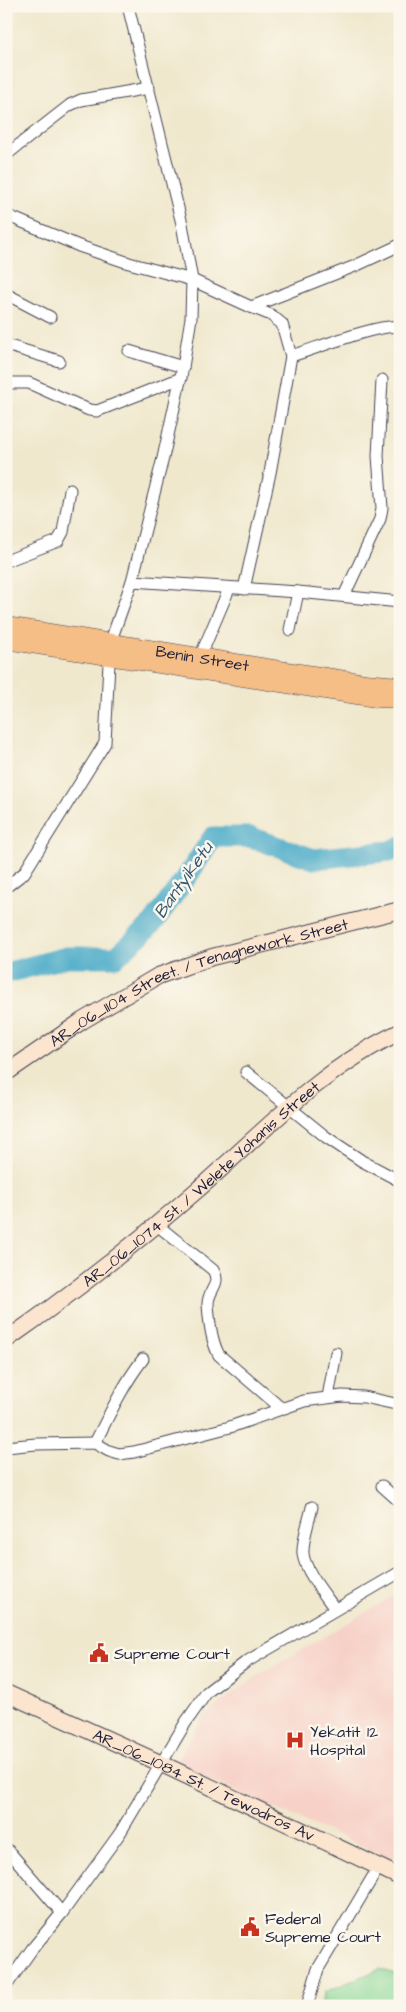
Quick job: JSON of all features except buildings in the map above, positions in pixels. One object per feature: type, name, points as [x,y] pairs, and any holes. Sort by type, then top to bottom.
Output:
[{"type":"main road","name":"Benin Street","points":[[6,626],[110,650]]},
{"type":"main road","name":"Benin Street","points":[[6,640],[110,650],[200,664],[376,698],[400,699]]},
{"type":"main road","name":"Benin Street","points":[[200,664],[400,686]]},
{"type":"main road","name":"AR_06_1104 Street. / Tenagnework Street","points":[[6,1073],[82,1021],[158,976],[212,957],[400,910]]},
{"type":"main road","name":"AR_06_1074 St. / Welete Yohanis Street","points":[[6,1340],[57,1304],[157,1225],[290,1107],[345,1062],[374,1044],[400,1032]]},
{"type":"main road","name":"AR_06_1084 St. / Tewodros Av","points":[[6,1693],[162,1764],[400,1877]]},
{"type":"street","points":[[6,887],[24,873],[105,743],[110,650],[132,581],[182,373],[190,318],[192,280],[182,224],[128,6]]},
{"type":"street","points":[[6,155],[70,105],[81,100],[149,88]]},
{"type":"street","points":[[6,215],[79,246],[129,264],[192,280],[271,315],[282,324],[291,356],[270,473],[244,589]]},
{"type":"street","points":[[251,307],[354,266],[400,245]]},
{"type":"street","points":[[6,294],[50,317]]},
{"type":"street","points":[[291,356],[368,331],[395,326],[400,327]]},
{"type":"street","points":[[6,345],[59,361]]},
{"type":"street","points":[[129,351],[182,373]]},
{"type":"street","points":[[6,383],[29,383],[89,410],[97,411],[182,373]]},
{"type":"street","points":[[344,596],[381,514],[378,456],[382,380]]},
{"type":"street","points":[[6,561],[58,540],[63,532],[70,490]]},
{"type":"street","points":[[132,581],[229,589],[298,592],[400,602]]},
{"type":"street","points":[[200,664],[229,589]]},
{"type":"street","points":[[290,630],[298,592]]},
{"type":"street","points":[[246,1072],[326,1137],[362,1161],[400,1182]]},
{"type":"street","points":[[157,1225],[213,1270],[217,1276],[217,1281],[209,1295],[208,1303],[214,1345],[218,1355],[282,1408]]},
{"type":"street","points":[[328,1396],[336,1353]]},
{"type":"street","points":[[96,1444],[116,1399],[143,1358]]},
{"type":"street","points":[[6,1447],[36,1444],[96,1444],[120,1454],[230,1428],[282,1408],[328,1396],[364,1397],[400,1405]]},
{"type":"street","points":[[382,1486],[400,1502]]},
{"type":"street","points":[[312,1507],[304,1542],[304,1554],[313,1576],[334,1609]]},
{"type":"street","points":[[6,1986],[120,1833],[186,1722],[207,1692],[246,1662],[400,1572]]},
{"type":"street","points":[[6,1848],[62,1913]]},
{"type":"street","points":[[307,2006],[318,1969],[378,1868]]},
{"type":"shaded area","name":"Yekatit 12 Hospital","points":[[400,1592],[400,1862],[174,1765],[205,1715],[257,1676]]},
{"type":"green space","points":[[380,1969],[400,1976],[400,2006],[320,2006],[325,1992]]},
{"type":"waterway","name":"Bantyiketu","points":[[6,973],[67,957],[116,957],[153,923],[213,837],[250,837],[314,859],[390,851],[400,847]]},
{"type":"place","name":"Supreme Court","points":[[99,1653]]},
{"type":"place","name":"Yekatit 12 Hospital","points":[[295,1740]]},
{"type":"place","name":"Federal Supreme Court","points":[[250,1927]]}]
